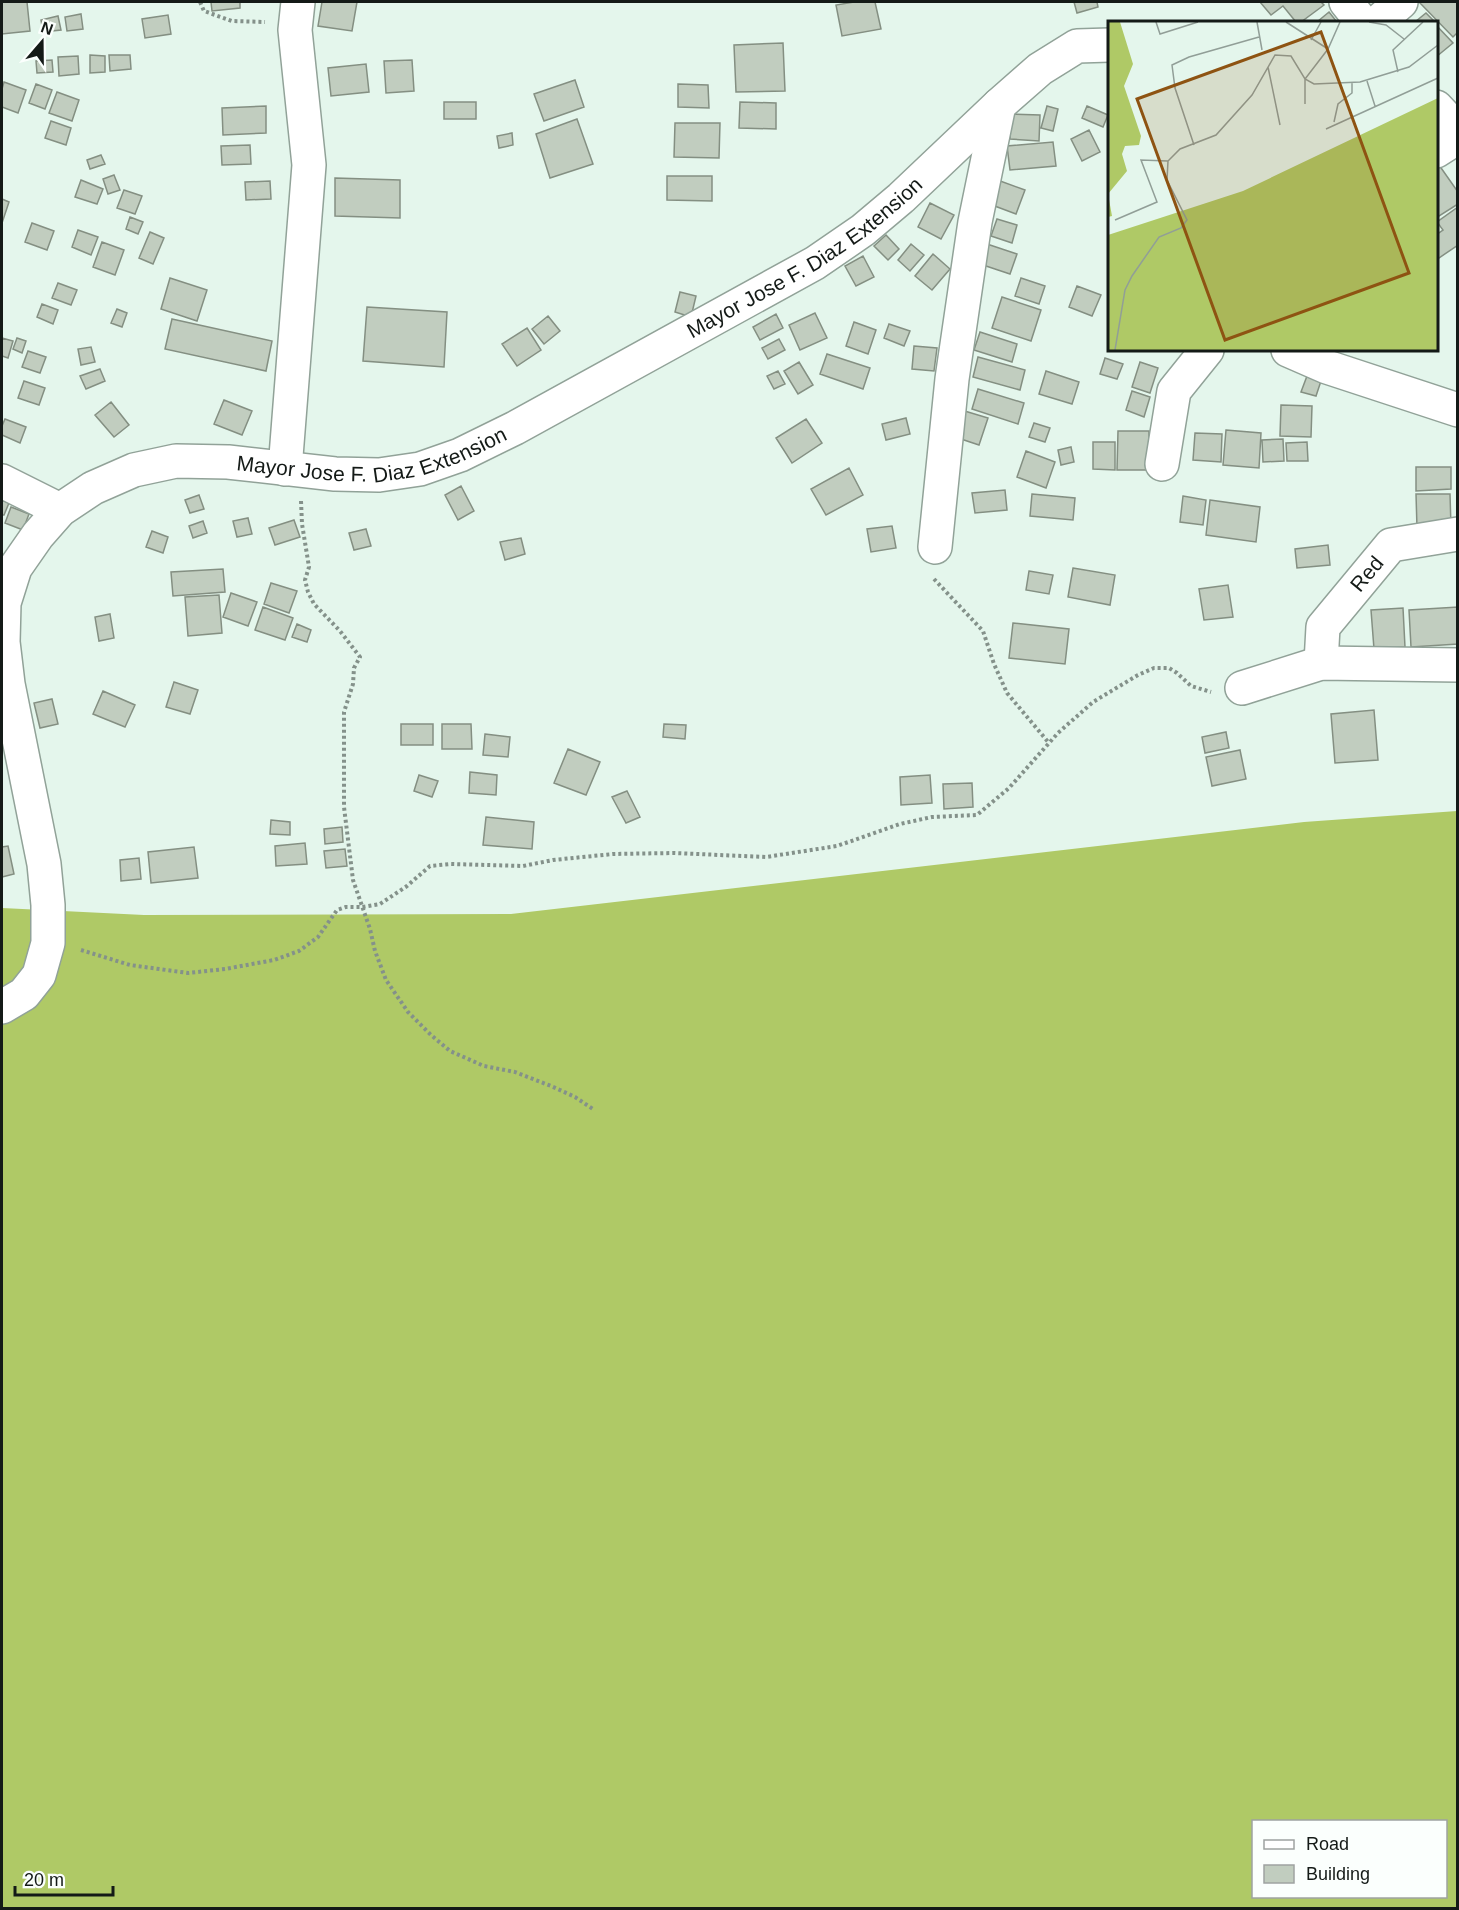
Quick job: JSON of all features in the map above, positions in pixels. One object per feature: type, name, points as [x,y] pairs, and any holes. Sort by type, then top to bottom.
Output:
[{"type":"street","points":[[1346,2],[1361,21]]},
{"type":"street","points":[[1379,21],[1401,2]]},
{"type":"street","points":[[285,469],[309,165],[296,12]]},
{"type":"street","name":"Mayor Jose F. Diaz Extension","points":[[2,1007],[24,994],[39,975],[48,943],[48,905],[44,864],[8,684],[3,642],[4,603],[15,568],[38,535],[60,510],[93,488],[134,470],[176,461],[228,462],[335,474],[379,475],[420,469],[460,454],[515,428],[814,263],[863,230],[1040,69],[1077,46],[1108,45]]},
{"type":"street","points":[[935,547],[957,345],[975,222],[999,105]]},
{"type":"street","points":[[1438,107],[1458,130]]},
{"type":"street","points":[[1438,150],[1458,137]]},
{"type":"street","points":[[1162,464],[1174,391],[1206,351]]},
{"type":"street","points":[[1290,351],[1327,368],[1458,410]]},
{"type":"street","points":[[2,481],[60,510]]},
{"type":"street","name":"Red","points":[[1321,663],[1323,627],[1391,545],[1458,534]]},
{"type":"street","points":[[1242,688],[1321,663],[1458,665]]},
{"type":"path","points":[[200,2],[204,11],[232,21],[296,12]]},
{"type":"path","points":[[285,469],[301,498],[302,524],[309,567],[305,580],[308,592],[314,604],[340,631],[360,657],[354,668],[353,684],[344,712],[342,731],[345,751],[344,807],[353,880],[386,980],[408,1012],[450,1052],[484,1066],[515,1072],[551,1086],[593,1109]]},
{"type":"path","points":[[935,547],[931,564],[934,579],[983,631],[1007,693],[1049,743]]},
{"type":"path","points":[[48,943],[130,965],[188,973],[216,970],[274,960],[299,951],[318,937],[337,910],[380,904],[407,886],[430,866],[450,864],[523,866],[553,860],[613,854],[674,853],[766,857],[837,846],[900,824],[932,817],[977,814],[1009,788],[1058,733],[1093,702],[1154,668],[1169,668],[1177,672],[1191,686],[1205,691],[1222,693],[1242,688]]},
{"type":"green space","points":[[1457,811],[1457,1908],[2,1908],[2,908],[144,915],[511,914],[1304,822]]},
{"type":"building","points":[[2,2],[27,2],[30,31],[2,34]]},
{"type":"building","points":[[211,2],[240,2],[240,8],[212,11]]},
{"type":"building","points":[[322,2],[357,2],[352,31],[318,26]]},
{"type":"building","points":[[875,2],[881,29],[842,36],[836,5]]},
{"type":"building","points":[[1074,2],[1097,2],[1098,7],[1077,13]]},
{"type":"building","points":[[1260,2],[1321,2],[1324,5],[1302,21],[1295,21],[1283,6],[1271,15]]},
{"type":"building","points":[[1458,2],[1458,32],[1453,37],[1420,3]]},
{"type":"building","points":[[1329,12],[1336,21],[1318,21]]},
{"type":"building","points":[[1426,13],[1434,21],[1416,21]]},
{"type":"building","points":[[81,14],[83,29],[67,31],[65,17]]},
{"type":"building","points":[[168,15],[171,34],[145,38],[142,19]]},
{"type":"building","points":[[58,16],[61,30],[43,32],[41,20]]},
{"type":"building","points":[[1438,27],[1453,43],[1438,55]]},
{"type":"building","points":[[783,43],[785,91],[736,92],[734,45]]},
{"type":"building","points":[[90,55],[105,56],[105,72],[90,73]]},
{"type":"building","points":[[109,55],[130,55],[131,69],[110,71]]},
{"type":"building","points":[[78,56],[79,74],[59,76],[58,57]]},
{"type":"building","points":[[52,60],[53,72],[37,73],[36,61]]},
{"type":"building","points":[[412,60],[414,91],[386,93],[384,61]]},
{"type":"building","points":[[366,64],[369,92],[331,96],[328,68]]},
{"type":"building","points":[[575,80],[584,107],[544,121],[534,94]]},
{"type":"building","points":[[4,82],[26,90],[18,113],[2,107]]},
{"type":"building","points":[[36,84],[52,90],[45,109],[29,103]]},
{"type":"building","points":[[678,84],[708,85],[709,108],[678,107]]},
{"type":"building","points":[[57,92],[79,100],[72,121],[49,113]]},
{"type":"building","points":[[444,102],[476,102],[476,119],[444,119]]},
{"type":"building","points":[[740,102],[776,103],[776,129],[739,128]]},
{"type":"building","points":[[266,106],[266,133],[223,135],[222,108]]},
{"type":"building","points":[[1047,106],[1058,109],[1053,131],[1041,128]]},
{"type":"building","points":[[1087,106],[1108,115],[1103,127],[1082,118]]},
{"type":"building","points":[[1011,114],[1040,115],[1039,141],[1010,139]]},
{"type":"building","points":[[577,119],[593,164],[550,178],[536,134]]},
{"type":"building","points":[[51,121],[71,128],[66,145],[45,138]]},
{"type":"building","points":[[675,123],[720,123],[719,158],[674,157]]},
{"type":"building","points":[[1089,130],[1100,152],[1082,161],[1071,139]]},
{"type":"building","points":[[512,133],[513,145],[499,148],[497,136]]},
{"type":"building","points":[[1053,142],[1056,166],[1010,170],[1007,146]]},
{"type":"building","points":[[250,145],[251,164],[222,165],[221,146]]},
{"type":"building","points":[[101,155],[105,164],[90,169],[87,160]]},
{"type":"building","points":[[1438,166],[1458,192],[1458,204],[1438,217]]},
{"type":"building","points":[[114,175],[120,190],[108,194],[103,179]]},
{"type":"building","points":[[667,176],[712,176],[712,201],[667,200]]},
{"type":"building","points":[[335,178],[400,180],[400,218],[335,216]]},
{"type":"building","points":[[992,178],[1025,190],[1016,214],[984,202]]},
{"type":"building","points":[[81,180],[103,189],[97,204],[75,197]]},
{"type":"building","points":[[270,181],[271,199],[246,200],[245,182]]},
{"type":"building","points":[[124,190],[142,196],[135,214],[117,208]]},
{"type":"building","points":[[2,199],[9,202],[2,223]]},
{"type":"building","points":[[930,203],[954,215],[941,239],[918,227]]},
{"type":"building","points":[[1458,207],[1458,245],[1438,259],[1438,234],[1443,230],[1438,221]]},
{"type":"building","points":[[130,217],[143,222],[138,234],[126,229]]},
{"type":"building","points":[[997,219],[1017,225],[1012,243],[991,236]]},
{"type":"building","points":[[32,223],[54,231],[47,250],[25,242]]},
{"type":"building","points":[[78,230],[98,237],[91,255],[72,247]]},
{"type":"building","points":[[150,232],[164,238],[153,264],[139,258]]},
{"type":"building","points":[[886,235],[899,249],[888,260],[874,246]]},
{"type":"building","points":[[102,242],[124,250],[115,275],[93,267]]},
{"type":"building","points":[[911,244],[924,255],[910,271],[898,260]]},
{"type":"building","points":[[987,244],[1017,254],[1010,274],[980,264]]},
{"type":"building","points":[[933,254],[950,269],[932,290],[915,276]]},
{"type":"building","points":[[863,256],[874,277],[856,286],[845,266]]},
{"type":"building","points":[[170,278],[207,290],[197,321],[161,309]]},
{"type":"building","points":[[1021,278],[1045,286],[1039,304],[1015,296]]},
{"type":"building","points":[[58,283],[77,290],[71,305],[52,298]]},
{"type":"building","points":[[1077,286],[1101,295],[1092,316],[1069,307]]},
{"type":"building","points":[[680,292],[696,296],[691,317],[675,312]]},
{"type":"building","points":[[1002,297],[1041,310],[1031,341],[992,328]]},
{"type":"building","points":[[42,304],[58,310],[53,324],[37,317]]},
{"type":"building","points":[[367,307],[447,312],[444,367],[363,361]]},
{"type":"building","points":[[117,309],[127,313],[122,327],[111,323]]},
{"type":"building","points":[[815,313],[827,338],[800,350],[789,325]]},
{"type":"building","points":[[776,314],[783,328],[760,340],[753,327]]},
{"type":"building","points":[[548,316],[560,331],[544,344],[532,329]]},
{"type":"building","points":[[172,319],[272,341],[266,371],[165,349]]},
{"type":"building","points":[[854,322],[876,330],[868,354],[846,346]]},
{"type":"building","points":[[889,324],[910,331],[904,346],[884,338]]},
{"type":"building","points":[[527,328],[541,350],[517,366],[502,344]]},
{"type":"building","points":[[980,332],[1017,344],[1012,362],[974,350]]},
{"type":"building","points":[[2,338],[13,341],[8,358],[2,356]]},
{"type":"building","points":[[17,338],[26,341],[22,353],[13,349]]},
{"type":"building","points":[[779,339],[785,350],[768,359],[762,348]]},
{"type":"building","points":[[914,346],[937,348],[934,371],[912,369]]},
{"type":"building","points":[[91,347],[95,362],[81,365],[78,349]]},
{"type":"building","points":[[28,351],[46,357],[40,373],[22,367]]},
{"type":"building","points":[[827,354],[870,368],[863,389],[820,374]]},
{"type":"building","points":[[978,357],[1025,370],[1020,390],[973,377]]},
{"type":"building","points":[[1105,358],[1123,364],[1117,379],[1100,374]]},
{"type":"building","points":[[799,362],[813,385],[798,394],[784,371]]},
{"type":"building","points":[[1140,362],[1158,368],[1150,393],[1132,387]]},
{"type":"building","points":[[100,369],[105,381],[86,389],[80,376]]},
{"type":"building","points":[[778,371],[785,384],[774,389],[767,376]]},
{"type":"building","points":[[1046,371],[1079,382],[1072,404],[1039,394]]},
{"type":"building","points":[[1307,376],[1321,381],[1316,396],[1301,392]]},
{"type":"building","points":[[24,381],[45,388],[39,405],[18,398]]},
{"type":"building","points":[[978,389],[1024,403],[1018,424],[972,409]]},
{"type":"building","points":[[1132,391],[1150,397],[1144,417],[1126,410]]},
{"type":"building","points":[[224,400],[252,411],[242,435],[214,424]]},
{"type":"building","points":[[111,402],[129,425],[114,437],[95,415]]},
{"type":"building","points":[[1281,405],[1312,406],[1311,437],[1280,436]]},
{"type":"building","points":[[958,409],[988,418],[979,445],[949,435]]},
{"type":"building","points":[[906,418],[910,434],[886,440],[882,424]]},
{"type":"building","points":[[5,419],[26,427],[20,443],[2,435]]},
{"type":"building","points":[[806,419],[822,443],[792,463],[776,438]]},
{"type":"building","points":[[1034,423],[1050,428],[1045,442],[1029,437]]},
{"type":"building","points":[[1226,430],[1261,433],[1259,468],[1223,465]]},
{"type":"building","points":[[1118,431],[1149,431],[1149,470],[1117,470]]},
{"type":"building","points":[[1195,433],[1222,434],[1221,462],[1193,460]]},
{"type":"building","points":[[1283,439],[1284,461],[1263,462],[1262,440]]},
{"type":"building","points":[[1093,442],[1115,442],[1115,470],[1093,469]]},
{"type":"building","points":[[1307,442],[1308,461],[1287,461],[1286,443]]},
{"type":"building","points":[[1071,447],[1074,462],[1061,465],[1058,450]]},
{"type":"building","points":[[1026,451],[1055,462],[1046,488],[1017,477]]},
{"type":"building","points":[[1416,467],[1451,467],[1451,489],[1416,491]]},
{"type":"building","points":[[849,468],[863,495],[826,515],[811,489]]},
{"type":"building","points":[[461,486],[474,511],[458,520],[445,495]]},
{"type":"building","points":[[1005,490],[1007,510],[975,513],[972,493]]},
{"type":"building","points":[[1032,494],[1075,498],[1073,520],[1030,516]]},
{"type":"building","points":[[1416,494],[1450,494],[1451,527],[1417,528]]},
{"type":"building","points":[[199,495],[204,509],[190,513],[185,500]]},
{"type":"building","points":[[1183,496],[1206,500],[1203,525],[1180,522]]},
{"type":"building","points":[[2,500],[9,503],[4,515],[2,515]]},
{"type":"building","points":[[1210,500],[1260,507],[1256,542],[1206,535]]},
{"type":"building","points":[[11,507],[29,514],[23,530],[5,523]]},
{"type":"building","points":[[248,518],[252,534],[237,537],[233,521]]},
{"type":"building","points":[[294,520],[300,537],[275,545],[269,528]]},
{"type":"building","points":[[203,521],[207,533],[193,538],[189,526]]},
{"type":"building","points":[[892,526],[896,548],[871,552],[867,529]]},
{"type":"building","points":[[366,529],[371,546],[354,550],[349,533]]},
{"type":"building","points":[[152,531],[168,537],[163,553],[146,547]]},
{"type":"building","points":[[521,538],[525,554],[505,560],[500,542]]},
{"type":"building","points":[[1328,545],[1330,565],[1297,568],[1295,549]]},
{"type":"building","points":[[1073,568],[1115,575],[1110,605],[1068,597]]},
{"type":"building","points":[[223,569],[225,592],[173,596],[171,572]]},
{"type":"building","points":[[1029,571],[1053,575],[1049,594],[1026,590]]},
{"type":"building","points":[[271,583],[297,591],[289,613],[264,604]]},
{"type":"building","points":[[1228,585],[1233,617],[1204,620],[1199,589]]},
{"type":"building","points":[[231,593],[257,602],[248,626],[223,617]]},
{"type":"building","points":[[219,595],[222,633],[188,636],[185,597]]},
{"type":"building","points":[[263,607],[293,618],[285,640],[255,630]]},
{"type":"building","points":[[1458,607],[1458,644],[1411,647],[1409,610]]},
{"type":"building","points":[[1403,608],[1405,647],[1374,649],[1371,610]]},
{"type":"building","points":[[110,614],[114,638],[99,641],[95,617]]},
{"type":"building","points":[[1013,623],[1069,629],[1065,664],[1009,658]]},
{"type":"building","points":[[297,624],[311,630],[307,642],[292,637]]},
{"type":"building","points":[[174,682],[198,690],[190,714],[166,707]]},
{"type":"building","points":[[103,691],[135,705],[125,727],[93,714]]},
{"type":"building","points":[[52,699],[58,724],[40,728],[34,703]]},
{"type":"building","points":[[1374,710],[1378,760],[1335,763],[1331,714]]},
{"type":"building","points":[[401,724],[433,724],[433,745],[401,745]]},
{"type":"building","points":[[442,724],[471,724],[472,749],[442,749]]},
{"type":"building","points":[[664,724],[686,725],[685,739],[663,737]]},
{"type":"building","points":[[1226,732],[1229,748],[1205,753],[1202,737]]},
{"type":"building","points":[[485,734],[510,737],[508,757],[483,755]]},
{"type":"building","points":[[568,749],[600,762],[586,795],[554,783]]},
{"type":"building","points":[[1240,750],[1246,779],[1212,786],[1206,757]]},
{"type":"building","points":[[470,772],[497,775],[496,795],[469,793]]},
{"type":"building","points":[[419,775],[438,781],[432,797],[414,791]]},
{"type":"building","points":[[930,775],[932,803],[901,805],[900,777]]},
{"type":"building","points":[[972,783],[973,807],[944,809],[943,784]]},
{"type":"building","points":[[627,791],[640,817],[626,823],[612,797]]},
{"type":"building","points":[[486,817],[534,822],[532,849],[483,845]]},
{"type":"building","points":[[271,820],[290,822],[290,835],[270,834]]},
{"type":"building","points":[[342,827],[343,842],[325,844],[324,829]]},
{"type":"building","points":[[305,843],[307,864],[276,866],[275,846]]},
{"type":"building","points":[[8,846],[14,874],[2,877],[2,847]]},
{"type":"building","points":[[194,847],[198,878],[151,883],[148,852]]},
{"type":"building","points":[[345,849],[347,866],[326,868],[324,851]]},
{"type":"building","points":[[139,858],[141,879],[121,881],[120,860]]}]
